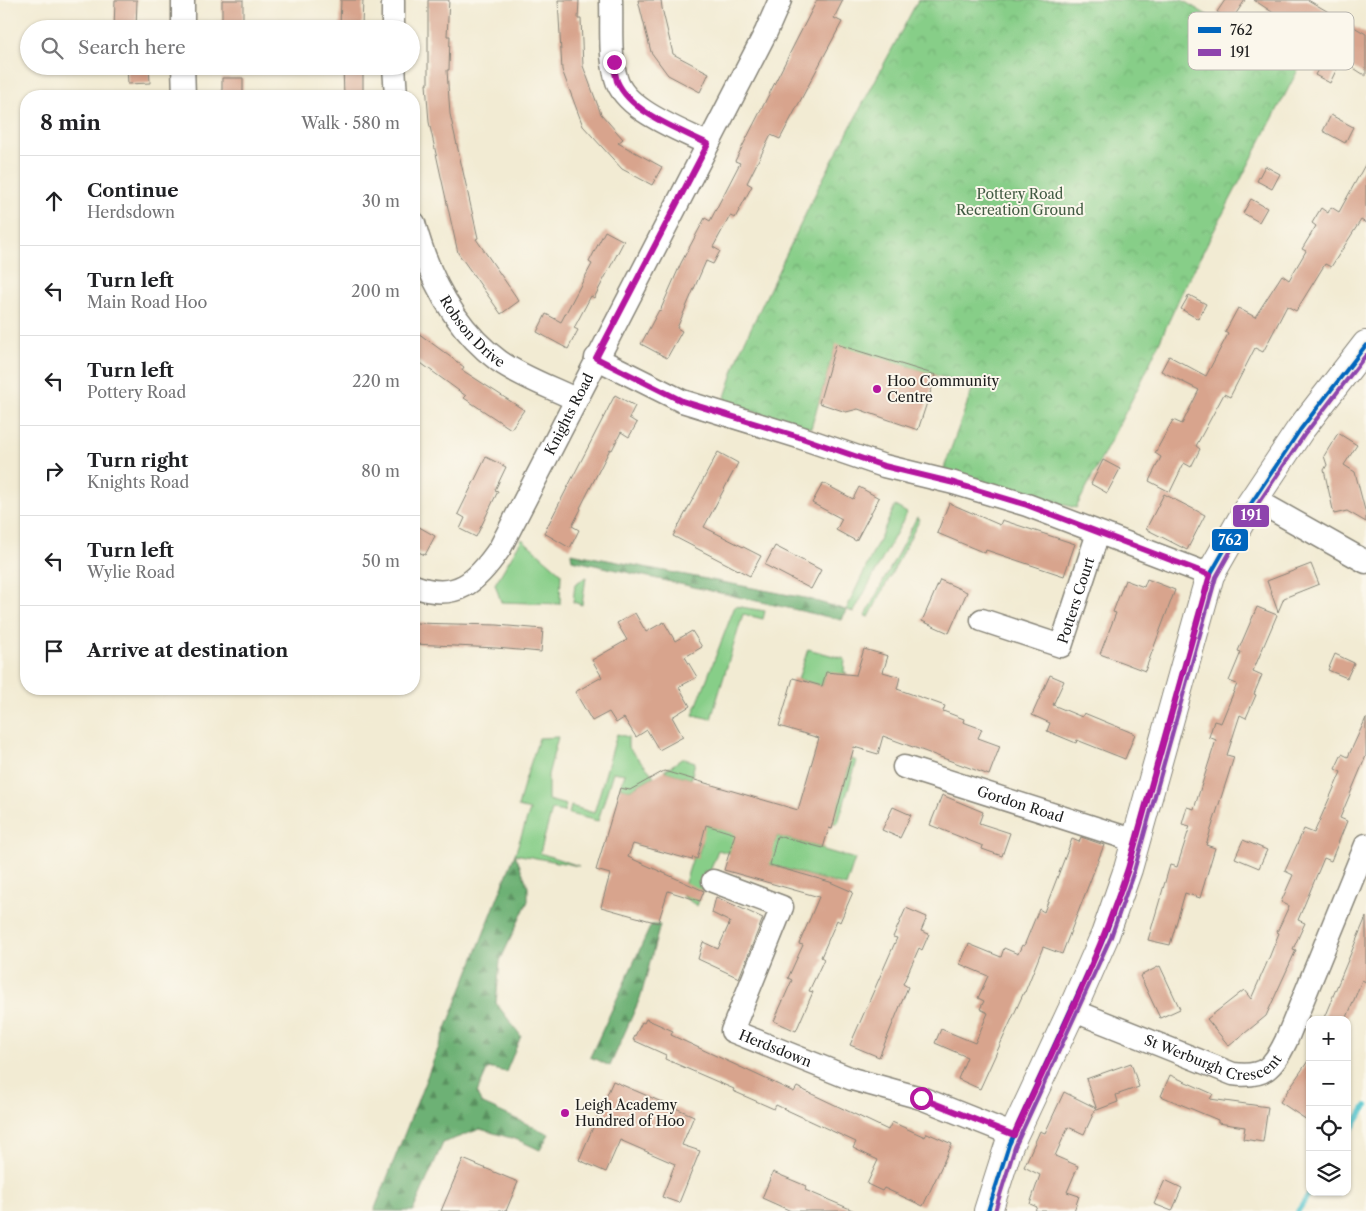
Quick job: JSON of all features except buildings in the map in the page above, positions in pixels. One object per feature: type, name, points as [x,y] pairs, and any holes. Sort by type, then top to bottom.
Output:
[{"type":"street","points":[[182,0],[183,20]]},
{"type":"street","points":[[392,20],[393,0]]},
{"type":"street","points":[[610,0],[616,79],[624,93],[631,102],[646,112],[708,144]]},
{"type":"street","name":"Knights Road","points":[[420,588],[436,593],[449,591],[472,581],[484,570],[504,540],[780,0]]},
{"type":"street","points":[[183,75],[184,90]]},
{"type":"street","points":[[395,75],[396,90]]},
{"type":"street","name":"Robson Drive","points":[[420,245],[436,284],[456,317],[481,346],[500,362],[512,369],[576,399]]},
{"type":"street","points":[[988,1211],[1014,1135],[1108,929],[1136,841],[1210,575],[1254,499],[1300,430],[1366,345]]},
{"type":"street","points":[[596,358],[682,401],[799,437],[884,466],[954,483],[1027,505],[1210,575]]},
{"type":"street","points":[[1254,499],[1366,562]]},
{"type":"street","name":"Potters Court","points":[[982,620],[1061,646],[1098,533]]},
{"type":"street","name":"Gordon Road","points":[[904,767],[1136,841]]},
{"type":"street","name":"St Werburgh Crescent","points":[[1072,1010],[1233,1074],[1247,1076],[1256,1075],[1264,1071],[1273,1063],[1286,1041],[1366,845]]},
{"type":"street","name":"Herdsdown","points":[[713,881],[782,907],[732,1031],[852,1079],[921,1098],[1014,1135]]},
{"type":"green space","name":"Pottery Road Recreation Ground","points":[[918,0],[1182,0],[1202,12],[1188,12],[1188,70],[1298,70],[1182,292],[1144,376],[1076,508],[943,471],[972,390],[968,385],[836,345],[811,428],[723,403],[741,349],[818,188]]},
{"type":"green space","points":[[895,506],[907,513],[854,612],[846,610]]},
{"type":"green space","points":[[917,517],[920,519],[869,617],[865,616]]},
{"type":"green space","points":[[522,539],[561,573],[560,604],[501,602],[495,584]]},
{"type":"green space","points":[[571,553],[805,598],[846,610],[842,620],[572,560]]},
{"type":"green space","points":[[586,577],[582,605],[573,602],[575,584]]},
{"type":"green space","points":[[735,606],[765,611],[763,619],[743,614],[711,719],[693,715]]},
{"type":"green space","points":[[808,649],[845,659],[844,672],[847,673],[826,673],[822,686],[798,679]]},
{"type":"green space","points":[[617,734],[628,737],[628,747],[654,776],[630,790],[620,788],[625,774],[613,772],[598,821],[569,814],[571,806],[594,813]]},
{"type":"green space","points":[[558,737],[548,775],[548,800],[566,805],[564,812],[552,810],[540,853],[579,866],[515,854],[530,810],[518,807],[539,738]]},
{"type":"green space","points":[[683,758],[695,762],[691,779],[664,771]]},
{"type":"green space","points":[[851,759],[857,761],[838,823],[833,823]]},
{"type":"green space","points":[[697,822],[774,845],[777,836],[823,848],[824,850],[855,859],[846,886],[718,850],[697,906],[681,895],[693,857],[697,858],[702,842]]},
{"type":"green space","points":[[515,854],[528,886],[528,901],[500,961],[496,1003],[521,1036],[506,1072],[488,1068],[477,1093],[481,1103],[549,1134],[540,1150],[518,1140],[480,1129],[443,1143],[413,1211],[374,1211]]},
{"type":"green space","points":[[651,925],[660,925],[641,996],[610,1066],[590,1057]]},
{"type":"waterway","points":[[1351,1130],[1366,1106]]},
{"type":"waterway","points":[[1298,1211],[1308,1196]]},
{"type":"transit line","name":"762","points":[[988,1211],[1009,1145],[1105,935],[1128,869],[1210,575],[1250,505],[1300,430],[1366,345]]},
{"type":"transit line","name":"191","points":[[995,1211],[1015,1147],[1111,937],[1134,871],[1216,577],[1255,508],[1305,434],[1366,355]]},
{"type":"place","name":"Hoo Community Centre","points":[[877,389]]},
{"type":"place","name":"Leigh Academy Hundred of Hoo","points":[[565,1113]]},
{"type":"route","points":[[614,62],[616,79],[631,102],[646,112],[708,144],[596,358],[682,401],[799,437],[884,466],[954,483],[1027,505],[1210,575],[1117,904],[1091,968],[1014,1135],[921,1098]]}]
